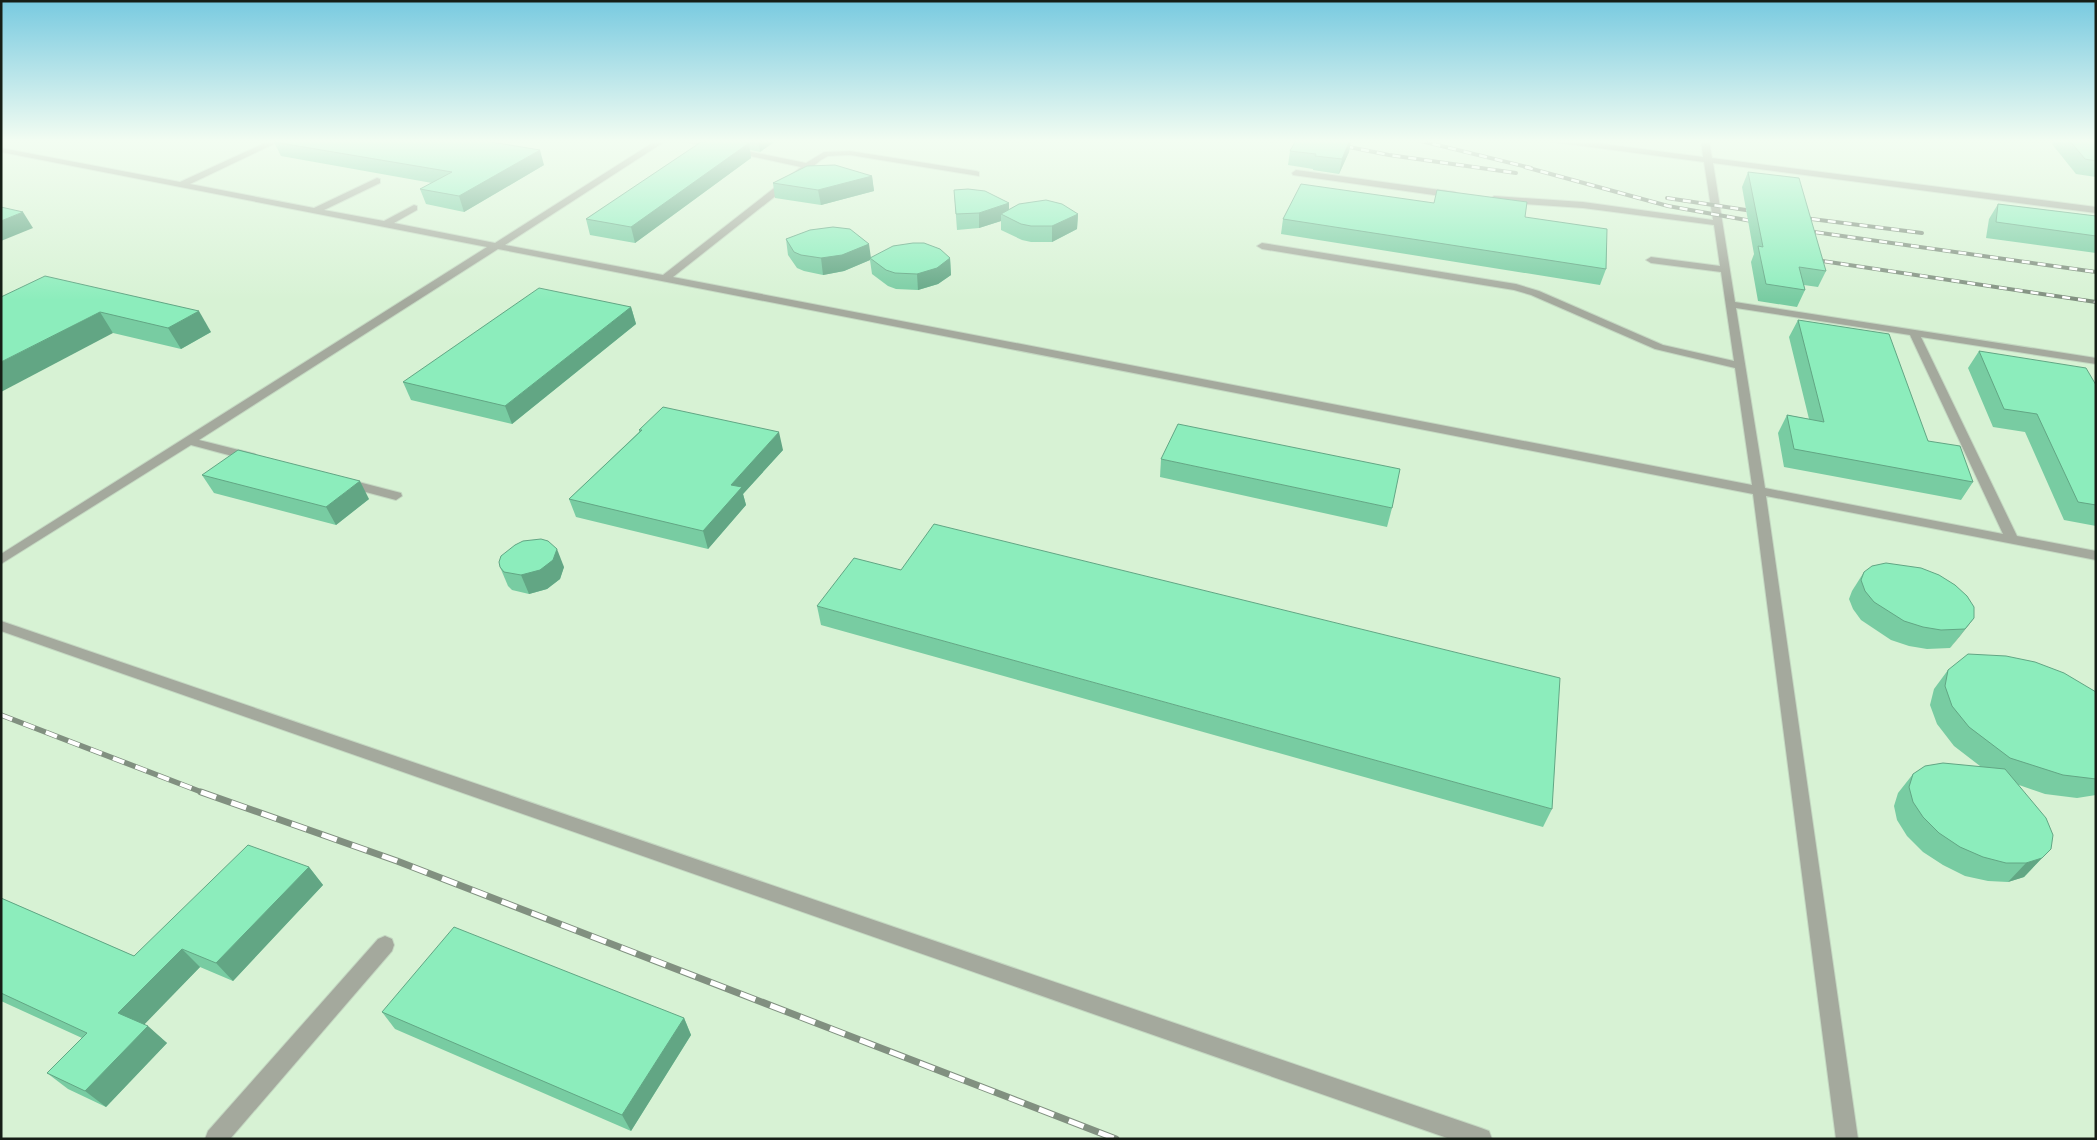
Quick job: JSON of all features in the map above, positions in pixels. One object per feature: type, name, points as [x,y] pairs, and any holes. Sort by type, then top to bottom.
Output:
[{"type":"lane","points":[[223,193],[2096,556]]},
{"type":"lane","points":[[315,211],[352,193]]},
{"type":"lane","points":[[1,560],[579,193]]},
{"type":"lane","points":[[664,279],[774,193]]},
{"type":"lane","points":[[1443,193],[1464,196]]},
{"type":"lane","points":[[1712,193],[1759,490],[1847,1139]]},
{"type":"lane","points":[[1965,193],[2096,210]]},
{"type":"lane","points":[[1484,198],[1583,205],[1716,223]]},
{"type":"lane","points":[[384,225],[414,208]]},
{"type":"lane","points":[[1262,246],[1516,287],[1535,293],[1659,347],[1739,366]]},
{"type":"lane","points":[[1651,260],[1724,270]]},
{"type":"lane","points":[[1730,304],[2096,361]]},
{"type":"lane","points":[[1914,333],[2012,539]]},
{"type":"lane","points":[[189,441],[264,461]]},
{"type":"lane","points":[[330,479],[396,496]]},
{"type":"lane","points":[[1,626],[1481,1139]]},
{"type":"lane","points":[[216,1139],[385,945]]},
{"type":"shaded area","points":[[1,193],[2096,193],[2096,1139],[1,1139]]},
{"type":"building","points":[[443,193],[464,193],[459,196]]},
{"type":"building","points":[[625,193],[678,193],[631,227],[586,219]]},
{"type":"building","points":[[954,193],[989,193],[1009,203],[979,213],[956,214]]},
{"type":"building","points":[[1296,193],[1365,193],[1434,203],[1436,193],[1461,193],[1527,202],[1525,217],[1607,229],[1606,269],[1283,219]]},
{"type":"building","points":[[1752,193],[1803,193],[1826,271],[1799,267],[1805,290],[1766,284],[1758,246],[1763,247]]},
{"type":"building","points":[[1046,200],[1062,204],[1078,214],[1052,226],[1031,226],[1021,224],[1001,214],[1019,204]]},
{"type":"building","points":[[1998,204],[2096,216],[2096,236],[1996,222]]},
{"type":"building","points":[[1,207],[23,212],[1,221]]},
{"type":"building","points":[[833,227],[850,229],[869,244],[842,255],[821,258],[794,252],[786,239],[810,230]]},
{"type":"building","points":[[924,243],[940,249],[950,258],[937,268],[917,274],[895,273],[886,270],[870,258],[893,246]]},
{"type":"building","points":[[45,276],[199,311],[168,328],[100,312],[1,362],[1,297]]},
{"type":"building","points":[[539,288],[631,307],[505,406],[403,382]]},
{"type":"building","points":[[1798,320],[1889,334],[1928,441],[1960,446],[1973,482],[1794,449],[1787,415],[1824,422]]},
{"type":"building","points":[[1979,351],[2086,368],[2096,385],[2096,505],[2078,502],[2037,414],[2004,409]]},
{"type":"building","points":[[663,407],[779,432],[731,485],[742,487],[703,531],[569,499],[642,430],[639,430]]},
{"type":"building","points":[[1178,424],[1400,469],[1392,508],[1161,459]]},
{"type":"building","points":[[238,450],[360,481],[326,507],[202,475]]},
{"type":"building","points":[[934,524],[1560,678],[1552,809],[817,606],[854,558],[901,570]]},
{"type":"building","points":[[541,539],[548,541],[557,549],[553,560],[540,570],[521,575],[504,572],[500,567],[501,556],[515,545],[523,541]]},
{"type":"building","points":[[1886,563],[1921,568],[1939,575],[1955,585],[1967,596],[1974,607],[1974,618],[1965,629],[1941,630],[1904,621],[1874,602],[1865,591],[1861,580],[1864,572],[1872,566]]},
{"type":"building","points":[[1968,654],[2006,656],[2035,662],[2064,673],[2096,692],[2096,779],[2063,775],[2010,758],[1969,727],[1952,706],[1945,686],[1948,670]]},
{"type":"building","points":[[1943,763],[2005,769],[2046,818],[2053,835],[2051,849],[2042,858],[2026,863],[2006,863],[1983,857],[1960,847],[1939,833],[1923,817],[1913,802],[1909,787],[1913,774],[1925,766]]},
{"type":"building","points":[[248,845],[309,867],[216,963],[182,949],[118,1013],[148,1026],[85,1091],[47,1073],[87,1033],[1,993],[1,898],[134,956]]},
{"type":"building","points":[[454,927],[684,1018],[622,1115],[382,1012]]},
{"type":"railway","points":[[1621,193],[1668,206],[1763,223]]},
{"type":"railway","points":[[1667,198],[1759,212]]},
{"type":"railway","points":[[1796,217],[1922,233]]},
{"type":"railway","points":[[1800,230],[2096,272]]},
{"type":"railway","points":[[1809,259],[2096,302]]},
{"type":"railway","points":[[1,715],[204,793]]},
{"type":"railway","points":[[201,792],[397,861],[1116,1139]]}]
